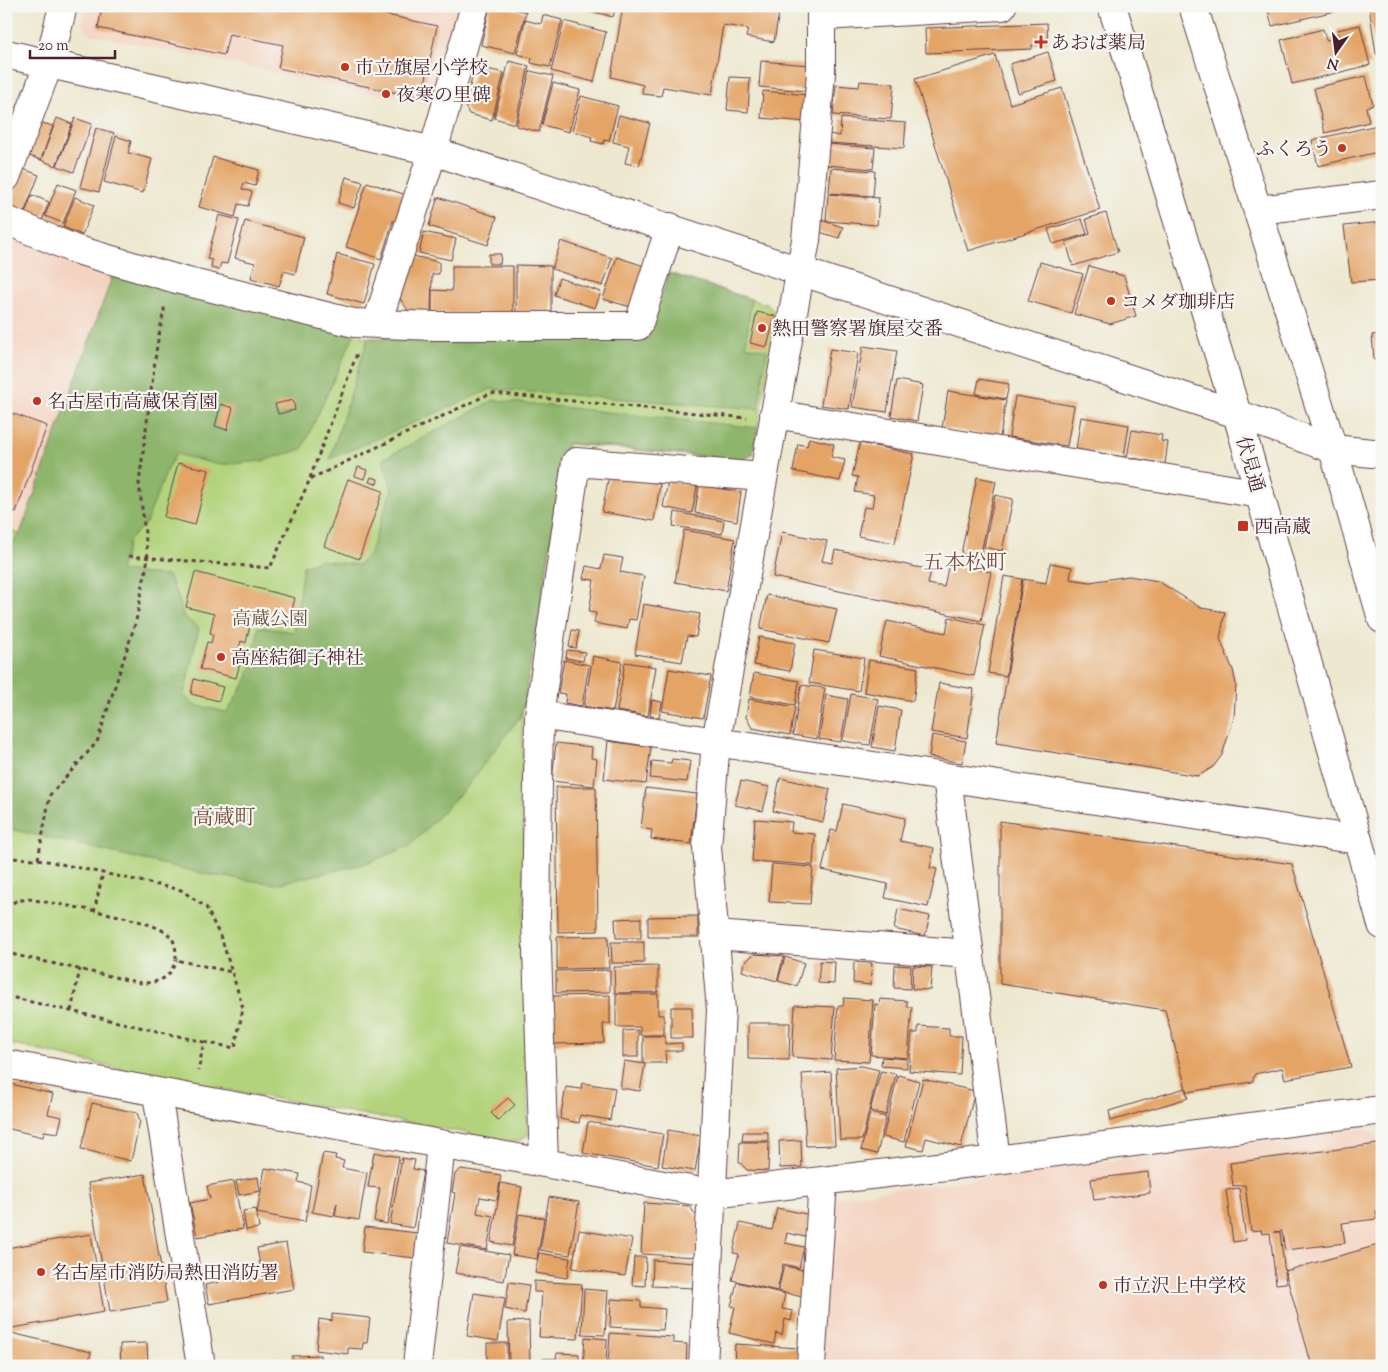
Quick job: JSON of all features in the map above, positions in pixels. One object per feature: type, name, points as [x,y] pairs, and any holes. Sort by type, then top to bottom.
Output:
[{"type":"main road","points":[[6,177],[49,63],[64,6]]},
{"type":"main road","points":[[372,323],[433,151],[475,6]]},
{"type":"main road","points":[[703,1366],[721,1010],[707,847],[716,742],[806,240],[820,72],[822,11],[1002,6]]},
{"type":"main road","name":"伏見通","points":[[1112,6],[1237,414],[1382,925]]},
{"type":"main road","points":[[1193,6],[1333,449],[1382,619]]},
{"type":"main road","points":[[6,54],[433,151],[800,269],[1237,414],[1333,449],[1382,454]]},
{"type":"main road","points":[[1258,210],[1382,195]]},
{"type":"main road","points":[[6,220],[74,249],[171,277],[354,323],[435,326],[638,326],[670,227]]},
{"type":"main road","points":[[773,417],[1260,494]]},
{"type":"main road","points":[[544,1163],[536,919],[539,715],[576,462],[763,477]]},
{"type":"main road","points":[[539,715],[1358,840]]},
{"type":"main road","points":[[947,777],[996,1160]]},
{"type":"main road","points":[[715,936],[970,954]]},
{"type":"main road","points":[[6,1064],[157,1094],[712,1194],[996,1160],[1382,1110]]},
{"type":"main road","points":[[157,1094],[201,1366]]},
{"type":"main road","points":[[417,1366],[441,1145]]},
{"type":"main road","points":[[812,1366],[823,1181]]},
{"type":"path","points":[[38,858],[50,795],[97,742],[136,621],[148,558],[139,483],[157,345],[171,277]]},
{"type":"path","points":[[129,556],[270,568],[310,479],[372,323]]},
{"type":"path","points":[[310,479],[491,393],[773,417]]},
{"type":"path","points":[[6,858],[38,858],[181,890],[206,907],[222,940],[243,1008],[234,1048],[6,996]]},
{"type":"path","points":[[94,912],[103,873]]},
{"type":"path","points":[[6,907],[16,901],[29,899],[150,923],[161,928],[171,937],[176,947],[176,960],[172,971],[165,979],[153,984],[14,955],[6,950]]},
{"type":"path","points":[[176,960],[233,973]]},
{"type":"path","points":[[71,1011],[80,970]]},
{"type":"path","points":[[197,1076],[204,1042]]},
{"type":"shaded area","name":"市立旗屋小学校","points":[[87,6],[463,6],[435,99],[424,104],[89,34],[82,23]]},
{"type":"shaded area","name":"名古屋市高蔵保育園","points":[[6,232],[114,272],[20,534],[6,529]]},
{"type":"shaded area","name":"市立沢上中学校","points":[[1365,1128],[1377,1135],[1382,1151],[1382,1366],[820,1366],[830,1205],[839,1197]]},
{"type":"green space","name":"高蔵公園","points":[[114,272],[369,338],[648,338],[669,273],[769,305],[777,316],[753,454],[743,460],[568,444],[522,714],[528,1135],[517,1142],[150,1076],[6,1043],[6,529],[20,534]]},
{"type":"green space","points":[[114,272],[354,335],[302,449],[262,461],[220,465],[176,454],[169,465],[146,523],[129,540],[120,571],[168,576],[177,594],[184,617],[199,628],[184,695],[193,705],[227,712],[248,678],[259,627],[294,632],[303,566],[319,560],[358,565],[369,555],[392,489],[383,459],[494,400],[758,428],[753,454],[743,460],[568,443],[522,714],[469,784],[410,846],[364,864],[276,884],[210,875],[6,828],[6,544],[13,542],[20,534]]},
{"type":"green space","points":[[669,273],[751,299],[746,346],[767,350],[758,409],[491,389],[330,459],[368,338],[648,338]]},
{"type":"building","name":"市立旗屋小学校","points":[[102,6],[346,6],[437,26],[422,98],[278,68],[283,45],[229,34],[224,55],[98,28]]},
{"type":"building","points":[[490,6],[502,6],[526,12],[515,53],[481,45]]},
{"type":"building","points":[[573,6],[616,6],[613,17]]},
{"type":"building","points":[[623,6],[780,6],[774,42],[746,37],[748,29],[723,25],[712,95],[663,87],[661,96],[642,94],[643,85],[611,77]]},
{"type":"building","points":[[1267,6],[1352,6],[1352,7],[1272,26]]},
{"type":"building","points":[[1369,6],[1382,6],[1382,53],[1376,54]]},
{"type":"building","points":[[543,15],[562,20],[550,67],[531,63],[532,58],[517,54],[525,20],[541,24]]},
{"type":"building","points":[[564,21],[606,32],[594,82],[551,71]]},
{"type":"building","points":[[1047,23],[1048,44],[1032,45],[1032,49],[926,53],[925,28]]},
{"type":"building","points":[[1360,25],[1370,65],[1292,84],[1281,40],[1323,29],[1326,40],[1339,37],[1337,30]]},
{"type":"building","points":[[1048,52],[1057,81],[1018,93],[1010,64]]},
{"type":"building","points":[[995,55],[1010,104],[1062,88],[1100,210],[968,251],[915,79]]},
{"type":"building","points":[[509,61],[529,66],[515,124],[494,118]]},
{"type":"building","points":[[761,61],[809,65],[807,91],[759,87]]},
{"type":"building","points":[[475,66],[504,73],[492,120],[469,114],[465,106]]},
{"type":"building","points":[[530,71],[553,76],[539,132],[516,126]]},
{"type":"building","points":[[1366,76],[1373,105],[1366,107],[1369,122],[1325,133],[1314,88]]},
{"type":"building","points":[[730,77],[750,78],[748,112],[727,110]]},
{"type":"building","points":[[860,81],[894,84],[891,119],[833,115],[836,85],[859,87]]},
{"type":"building","points":[[553,83],[580,90],[569,132],[542,125]]},
{"type":"building","points":[[763,91],[809,95],[807,122],[761,118]]},
{"type":"building","points":[[581,96],[618,106],[609,141],[604,140],[603,144],[591,141],[592,137],[572,131]]},
{"type":"building","points":[[619,115],[650,123],[639,166],[625,163],[629,146],[613,142]]},
{"type":"building","points":[[57,118],[72,124],[56,166],[41,160]]},
{"type":"building","points":[[75,118],[92,124],[74,172],[57,166]]},
{"type":"building","points":[[841,118],[906,123],[904,148],[829,143],[829,134],[840,136]]},
{"type":"building","points":[[39,122],[53,126],[41,160],[27,155]]},
{"type":"building","points":[[1382,124],[1382,151],[1318,166],[1312,140]]},
{"type":"building","points":[[96,128],[114,133],[99,192],[80,187]]},
{"type":"building","points":[[116,136],[131,141],[128,153],[152,159],[143,193],[104,182]]},
{"type":"building","points":[[828,144],[875,148],[873,169],[826,165]]},
{"type":"building","points":[[213,157],[259,170],[255,186],[244,183],[242,189],[252,192],[248,206],[238,204],[235,217],[199,207]]},
{"type":"building","points":[[21,168],[39,175],[24,213],[6,206]]},
{"type":"building","points":[[831,168],[875,171],[873,196],[829,193]]},
{"type":"building","points":[[346,177],[363,182],[354,208],[338,203]]},
{"type":"building","points":[[367,182],[406,195],[397,222],[393,221],[381,259],[346,247]]},
{"type":"building","points":[[58,183],[76,190],[63,223],[45,216]]},
{"type":"building","points":[[828,194],[879,198],[877,225],[826,221]]},
{"type":"building","points":[[32,195],[49,202],[41,223],[24,216]]},
{"type":"building","points":[[75,197],[94,205],[82,235],[63,227]]},
{"type":"building","points":[[438,197],[497,217],[488,245],[429,226]]},
{"type":"building","points":[[1106,213],[1118,252],[1073,266],[1066,242],[1090,234],[1086,219]]},
{"type":"building","points":[[219,215],[239,220],[227,264],[221,263],[219,270],[211,268],[212,260],[207,259]]},
{"type":"building","points":[[1082,219],[1087,234],[1053,244],[1048,229]]},
{"type":"building","points":[[820,220],[843,227],[839,238],[816,231]]},
{"type":"building","points":[[245,221],[304,237],[295,274],[284,271],[279,286],[251,278],[255,263],[235,258]]},
{"type":"building","points":[[1382,222],[1382,280],[1351,282],[1344,226]]},
{"type":"building","points":[[424,232],[456,239],[451,260],[419,253]]},
{"type":"building","points":[[561,241],[612,258],[603,286],[552,269]]},
{"type":"building","points":[[337,254],[375,264],[364,304],[327,294]]},
{"type":"building","points":[[489,254],[501,254],[500,264],[489,264]]},
{"type":"building","points":[[413,256],[439,262],[439,274],[432,274],[431,313],[410,313],[398,296]]},
{"type":"building","points":[[617,257],[644,266],[631,307],[603,299]]},
{"type":"building","points":[[1040,262],[1083,274],[1071,313],[1028,301]]},
{"type":"building","points":[[516,265],[551,266],[551,312],[516,312]]},
{"type":"building","points":[[452,266],[513,266],[513,313],[432,313],[432,290],[452,291]]},
{"type":"building","points":[[1089,266],[1124,276],[1136,316],[1110,324],[1074,314]]},
{"type":"building","points":[[559,278],[601,292],[595,308],[554,295]]},
{"type":"building","points":[[757,312],[775,316],[767,347],[750,343]]},
{"type":"building","points":[[1382,334],[1382,359],[1374,360],[1372,335]]},
{"type":"building","points":[[863,346],[897,351],[887,412],[852,407]]},
{"type":"building","points":[[830,349],[858,353],[849,409],[821,405]]},
{"type":"building","points":[[979,379],[1009,384],[1006,399],[976,394]]},
{"type":"building","points":[[897,380],[923,385],[917,421],[891,416]]},
{"type":"building","points":[[948,391],[1006,400],[1000,437],[942,428]]},
{"type":"building","points":[[1015,396],[1074,406],[1067,446],[1009,437]]},
{"type":"building","points":[[293,400],[295,410],[278,414],[275,404]]},
{"type":"building","points":[[221,404],[233,408],[227,430],[215,426]]},
{"type":"building","points":[[6,411],[47,426],[16,512],[6,508]]},
{"type":"building","points":[[1081,417],[1129,425],[1124,457],[1076,449]]},
{"type":"building","points":[[1132,430],[1162,435],[1161,441],[1168,442],[1165,464],[1127,457]]},
{"type":"building","points":[[809,438],[834,444],[831,457],[845,460],[840,481],[793,471],[798,444],[807,446]]},
{"type":"building","points":[[860,443],[914,454],[895,543],[858,536],[864,507],[872,508],[874,495],[855,492],[858,477],[852,476]]},
{"type":"building","points":[[178,463],[209,470],[195,525],[164,517]]},
{"type":"building","points":[[358,467],[367,470],[364,479],[355,476]]},
{"type":"building","points":[[609,475],[660,484],[654,521],[602,512]]},
{"type":"building","points":[[371,477],[378,479],[377,484],[369,482]]},
{"type":"building","points":[[977,477],[996,481],[980,558],[961,554]]},
{"type":"building","points":[[348,479],[383,491],[359,559],[324,546]]},
{"type":"building","points":[[668,481],[697,486],[692,513],[663,507]]},
{"type":"building","points":[[699,485],[741,492],[737,521],[695,513]]},
{"type":"building","points":[[995,495],[1013,499],[1002,551],[984,547]]},
{"type":"building","points":[[675,512],[724,521],[722,534],[673,526]]},
{"type":"building","points":[[684,530],[735,539],[726,591],[675,582]]},
{"type":"building","points":[[782,532],[827,541],[822,561],[832,563],[835,550],[931,570],[928,584],[944,587],[949,563],[991,572],[981,621],[773,577]]},
{"type":"building","points":[[604,555],[623,558],[620,572],[644,576],[636,620],[629,619],[627,629],[594,623],[596,613],[589,612],[594,580],[583,579],[586,566],[601,569]]},
{"type":"building","points":[[1050,563],[1072,567],[1070,579],[1090,582],[1129,576],[1158,581],[1201,608],[1225,612],[1220,639],[1233,670],[1236,684],[1234,718],[1222,755],[1213,767],[1198,776],[996,743],[1023,579],[1046,583]]},
{"type":"building","points":[[195,572],[295,598],[288,625],[252,616],[246,643],[241,641],[238,651],[243,652],[236,678],[200,669],[207,642],[211,643],[213,634],[210,633],[214,614],[186,607]]},
{"type":"building","points":[[1004,576],[1022,579],[1006,676],[988,673]]},
{"type":"building","points":[[767,595],[837,609],[829,643],[760,629]]},
{"type":"building","points":[[643,604],[700,614],[696,637],[687,636],[682,662],[635,654]]},
{"type":"building","points":[[949,617],[985,625],[974,676],[879,656],[887,621],[946,633]]},
{"type":"building","points":[[572,630],[579,631],[576,648],[569,647]]},
{"type":"building","points":[[759,637],[795,643],[790,671],[754,665]]},
{"type":"building","points":[[567,650],[585,652],[583,661],[566,658]]},
{"type":"building","points":[[814,650],[864,658],[859,691],[809,683]]},
{"type":"building","points":[[593,656],[622,662],[613,711],[584,706]]},
{"type":"building","points":[[564,660],[589,665],[582,706],[565,703],[566,694],[558,693]]},
{"type":"building","points":[[869,660],[918,668],[913,701],[864,692]]},
{"type":"building","points":[[625,662],[656,667],[648,716],[617,711]]},
{"type":"building","points":[[669,669],[711,676],[703,718],[662,711]]},
{"type":"building","points":[[754,673],[799,681],[795,705],[750,697]]},
{"type":"building","points":[[194,679],[223,687],[219,701],[191,694]]},
{"type":"building","points":[[939,683],[974,689],[967,738],[931,732]]},
{"type":"building","points":[[801,685],[825,688],[817,739],[793,735]]},
{"type":"building","points":[[851,694],[878,699],[870,745],[843,741]]},
{"type":"building","points":[[826,695],[848,699],[841,742],[819,739]]},
{"type":"building","points":[[749,699],[795,707],[790,735],[752,728],[746,717]]},
{"type":"building","points":[[652,700],[662,702],[659,717],[650,716]]},
{"type":"building","points":[[879,706],[901,710],[895,751],[872,747]]},
{"type":"building","points":[[932,735],[966,741],[962,763],[929,757]]},
{"type":"building","points":[[608,741],[651,747],[646,784],[604,779]]},
{"type":"building","points":[[556,743],[592,747],[591,758],[597,759],[594,786],[552,781]]},
{"type":"building","points":[[672,759],[690,761],[687,782],[650,778],[652,761],[671,763]]},
{"type":"building","points":[[780,778],[830,789],[823,822],[773,811]]},
{"type":"building","points":[[741,781],[769,787],[763,811],[735,805]]},
{"type":"building","points":[[556,787],[596,787],[598,931],[558,932]]},
{"type":"building","points":[[646,788],[697,794],[691,844],[651,839],[652,830],[641,828]]},
{"type":"building","points":[[843,804],[905,818],[900,841],[934,848],[930,868],[937,869],[928,907],[885,898],[888,884],[822,870],[831,830],[837,831]]},
{"type":"building","points":[[755,819],[792,822],[791,832],[815,834],[813,865],[752,861]]},
{"type":"building","points":[[1000,821],[1292,864],[1351,1067],[1285,1079],[1282,1068],[1255,1074],[1252,1082],[1187,1092],[1165,1010],[1000,984]]},
{"type":"building","points":[[772,864],[813,867],[810,904],[769,902]]},
{"type":"building","points":[[898,909],[930,916],[925,936],[894,929]]},
{"type":"building","points":[[698,916],[698,937],[648,937],[648,917]]},
{"type":"building","points":[[641,918],[641,938],[616,938],[615,919]]},
{"type":"building","points":[[608,936],[609,968],[557,969],[557,937]]},
{"type":"building","points":[[611,942],[644,942],[644,963],[612,963]]},
{"type":"building","points":[[754,954],[784,956],[777,981],[742,971],[744,963]]},
{"type":"building","points":[[785,957],[804,963],[797,986],[778,981]]},
{"type":"building","points":[[820,961],[835,962],[834,984],[818,983]]},
{"type":"building","points":[[854,962],[872,963],[870,985],[853,983]]},
{"type":"building","points":[[895,965],[911,966],[910,989],[894,988]]},
{"type":"building","points":[[658,966],[658,992],[615,993],[614,967]]},
{"type":"building","points":[[913,966],[932,967],[930,990],[912,989]]},
{"type":"building","points":[[610,970],[610,992],[556,993],[556,971]]},
{"type":"building","points":[[616,994],[658,994],[658,1015],[664,1015],[664,1035],[640,1035],[640,1027],[616,1027]]},
{"type":"building","points":[[610,995],[610,1024],[603,1024],[604,1043],[554,1044],[553,996]]},
{"type":"building","points":[[844,998],[873,1000],[869,1062],[834,1060],[838,1006],[843,1006]]},
{"type":"building","points":[[880,999],[907,1001],[907,1007],[912,1007],[908,1058],[871,1055],[875,1004],[879,1005]]},
{"type":"building","points":[[795,1005],[835,1007],[831,1060],[792,1057]]},
{"type":"building","points":[[671,1007],[692,1007],[693,1038],[671,1038]]},
{"type":"building","points":[[748,1023],[790,1023],[789,1060],[748,1059]]},
{"type":"building","points":[[918,1026],[949,1028],[949,1036],[962,1036],[960,1075],[909,1071],[912,1033],[918,1033]]},
{"type":"building","points":[[638,1030],[638,1057],[623,1057],[623,1031]]},
{"type":"building","points":[[643,1036],[665,1036],[665,1044],[682,1043],[682,1051],[665,1051],[666,1063],[643,1063]]},
{"type":"building","points":[[882,1057],[907,1059],[907,1068],[881,1066]]},
{"type":"building","points":[[624,1061],[645,1064],[640,1091],[620,1088]]},
{"type":"building","points":[[862,1066],[879,1070],[862,1140],[840,1140],[836,1068]]},
{"type":"building","points":[[881,1071],[896,1074],[886,1115],[870,1111]]},
{"type":"building","points":[[831,1072],[835,1145],[806,1146],[802,1074]]},
{"type":"building","points":[[898,1075],[919,1081],[904,1142],[883,1137]]},
{"type":"building","points":[[923,1079],[975,1091],[961,1147],[926,1138],[923,1150],[906,1146]]},
{"type":"building","points":[[6,1083],[53,1094],[48,1114],[62,1117],[58,1133],[44,1131],[43,1137],[6,1128]]},
{"type":"building","points":[[582,1083],[615,1088],[610,1120],[580,1115],[579,1123],[560,1119],[566,1087],[581,1089]]},
{"type":"building","points":[[1185,1088],[1188,1098],[1111,1121],[1109,1111]]},
{"type":"building","points":[[508,1098],[515,1105],[498,1120],[491,1113]]},
{"type":"building","points":[[92,1103],[137,1113],[140,1121],[131,1161],[81,1149]]},
{"type":"building","points":[[870,1113],[886,1117],[877,1154],[861,1150]]},
{"type":"building","points":[[588,1122],[663,1134],[658,1166],[583,1153]]},
{"type":"building","points":[[668,1130],[701,1136],[695,1171],[662,1166]]},
{"type":"building","points":[[743,1132],[768,1132],[768,1141],[742,1141]]},
{"type":"building","points":[[801,1140],[802,1167],[780,1168],[779,1141]]},
{"type":"building","points":[[740,1142],[769,1142],[768,1171],[747,1170],[739,1162]]},
{"type":"building","points":[[1378,1144],[1382,1172],[1382,1210],[1376,1211],[1377,1219],[1342,1223],[1345,1243],[1285,1250],[1282,1231],[1274,1232],[1280,1232],[1286,1283],[1276,1284],[1270,1233],[1262,1234],[1261,1230],[1251,1231],[1245,1185],[1233,1186],[1230,1163]]},
{"type":"building","points":[[374,1152],[399,1157],[387,1224],[374,1221],[380,1188],[368,1187]]},
{"type":"building","points":[[323,1153],[336,1155],[335,1159],[344,1161],[342,1168],[367,1173],[359,1220],[335,1216],[337,1203],[334,1216],[312,1212]]},
{"type":"building","points":[[402,1158],[415,1160],[413,1169],[423,1171],[413,1228],[390,1224]]},
{"type":"building","points":[[265,1168],[300,1174],[298,1182],[311,1185],[305,1222],[257,1213]]},
{"type":"building","points":[[461,1169],[501,1175],[497,1200],[480,1197],[477,1213],[493,1216],[487,1250],[447,1243],[455,1193],[452,1192],[455,1174]]},
{"type":"building","points":[[1148,1172],[1150,1193],[1094,1200],[1091,1179]]},
{"type":"building","points":[[145,1174],[167,1302],[110,1312],[88,1183]]},
{"type":"building","points":[[258,1177],[260,1191],[239,1195],[236,1181]]},
{"type":"building","points":[[234,1181],[243,1229],[197,1237],[190,1203],[210,1199],[207,1186]]},
{"type":"building","points":[[501,1183],[522,1187],[512,1246],[491,1242]]},
{"type":"building","points":[[1239,1188],[1246,1240],[1233,1242],[1226,1190]]},
{"type":"building","points":[[549,1197],[579,1202],[570,1255],[540,1250]]},
{"type":"building","points":[[644,1203],[689,1206],[699,1219],[696,1257],[641,1254]]},
{"type":"building","points":[[777,1208],[811,1215],[805,1237],[787,1233],[785,1243],[804,1247],[799,1268],[783,1264],[777,1291],[732,1280],[739,1254],[733,1253],[740,1223],[772,1230]]},
{"type":"building","points":[[256,1209],[259,1228],[246,1230],[243,1211]]},
{"type":"building","points":[[519,1214],[544,1218],[537,1259],[512,1255]]},
{"type":"building","points":[[365,1227],[418,1233],[415,1258],[362,1252]]},
{"type":"building","points":[[579,1230],[632,1239],[625,1276],[572,1268]]},
{"type":"building","points":[[91,1234],[104,1312],[7,1329],[6,1248]]},
{"type":"building","points":[[286,1243],[294,1289],[209,1304],[205,1285],[220,1282],[219,1272],[260,1265],[257,1248]]},
{"type":"building","points":[[1382,1244],[1382,1366],[1312,1366],[1285,1271]]},
{"type":"building","points":[[460,1247],[509,1255],[504,1281],[455,1273]]},
{"type":"building","points":[[539,1253],[570,1258],[567,1278],[535,1273]]},
{"type":"building","points":[[634,1257],[646,1257],[645,1286],[632,1285]]},
{"type":"building","points":[[653,1260],[695,1263],[693,1288],[652,1286]]},
{"type":"building","points":[[784,1266],[808,1271],[802,1297],[778,1291]]},
{"type":"building","points":[[534,1281],[582,1284],[578,1339],[539,1337],[542,1292],[534,1292]]},
{"type":"building","points":[[509,1282],[529,1285],[525,1313],[505,1309]]},
{"type":"building","points":[[737,1282],[785,1294],[782,1309],[793,1311],[791,1321],[785,1319],[782,1335],[776,1333],[774,1344],[729,1333],[735,1307],[731,1306]]},
{"type":"building","points":[[584,1289],[608,1291],[605,1335],[582,1334]]},
{"type":"building","points":[[474,1293],[505,1298],[498,1341],[467,1336]]},
{"type":"building","points":[[611,1299],[641,1301],[641,1307],[665,1309],[663,1330],[610,1327]]},
{"type":"building","points":[[332,1314],[370,1318],[367,1343],[363,1343],[362,1349],[348,1348],[348,1354],[316,1350],[319,1319],[332,1321]]},
{"type":"building","points":[[529,1321],[530,1366],[509,1366],[508,1322]]},
{"type":"building","points":[[7,1332],[91,1352],[88,1366],[16,1366],[6,1363]]},
{"type":"building","points":[[610,1333],[673,1337],[673,1343],[687,1344],[686,1366],[608,1366]]},
{"type":"building","points":[[585,1337],[607,1339],[606,1366],[583,1366]]},
{"type":"building","points":[[147,1343],[148,1366],[121,1366],[120,1344]]},
{"type":"building","points":[[487,1343],[507,1343],[507,1366],[487,1366]]},
{"type":"building","points":[[735,1344],[799,1348],[798,1366],[734,1366]]},
{"type":"building","points":[[557,1353],[579,1354],[579,1366],[541,1366],[542,1359],[556,1359]]},
{"type":"building","points":[[320,1355],[320,1366],[292,1366],[292,1356]]},
{"type":"building","points":[[287,1363],[287,1366],[270,1366],[270,1364]]},
{"type":"place","name":"あおば薬局","points":[[1041,42]]},
{"type":"place","name":"市立旗屋小学校","points":[[345,67]]},
{"type":"place","name":"夜寒の里碑","points":[[386,94]]},
{"type":"place","name":"ふくろう","points":[[1342,148]]},
{"type":"place","name":"コメダ珈琲店","points":[[1111,301]]},
{"type":"place","name":"熱田警察署旗屋交番","points":[[762,328]]},
{"type":"place","name":"名古屋市高蔵保育園","points":[[37,401]]},
{"type":"place","name":"西高蔵","points":[[1243,526]]},
{"type":"place","name":"高座結御子神社","points":[[221,657]]},
{"type":"place","name":"名古屋市消防局熱田消防署","points":[[41,1272]]},
{"type":"place","name":"市立沢上中学校","points":[[1103,1285]]},
{"type":"district","name":"五本松町","points":[[965,562]]},
{"type":"district","name":"高蔵町","points":[[224,817]]}]
